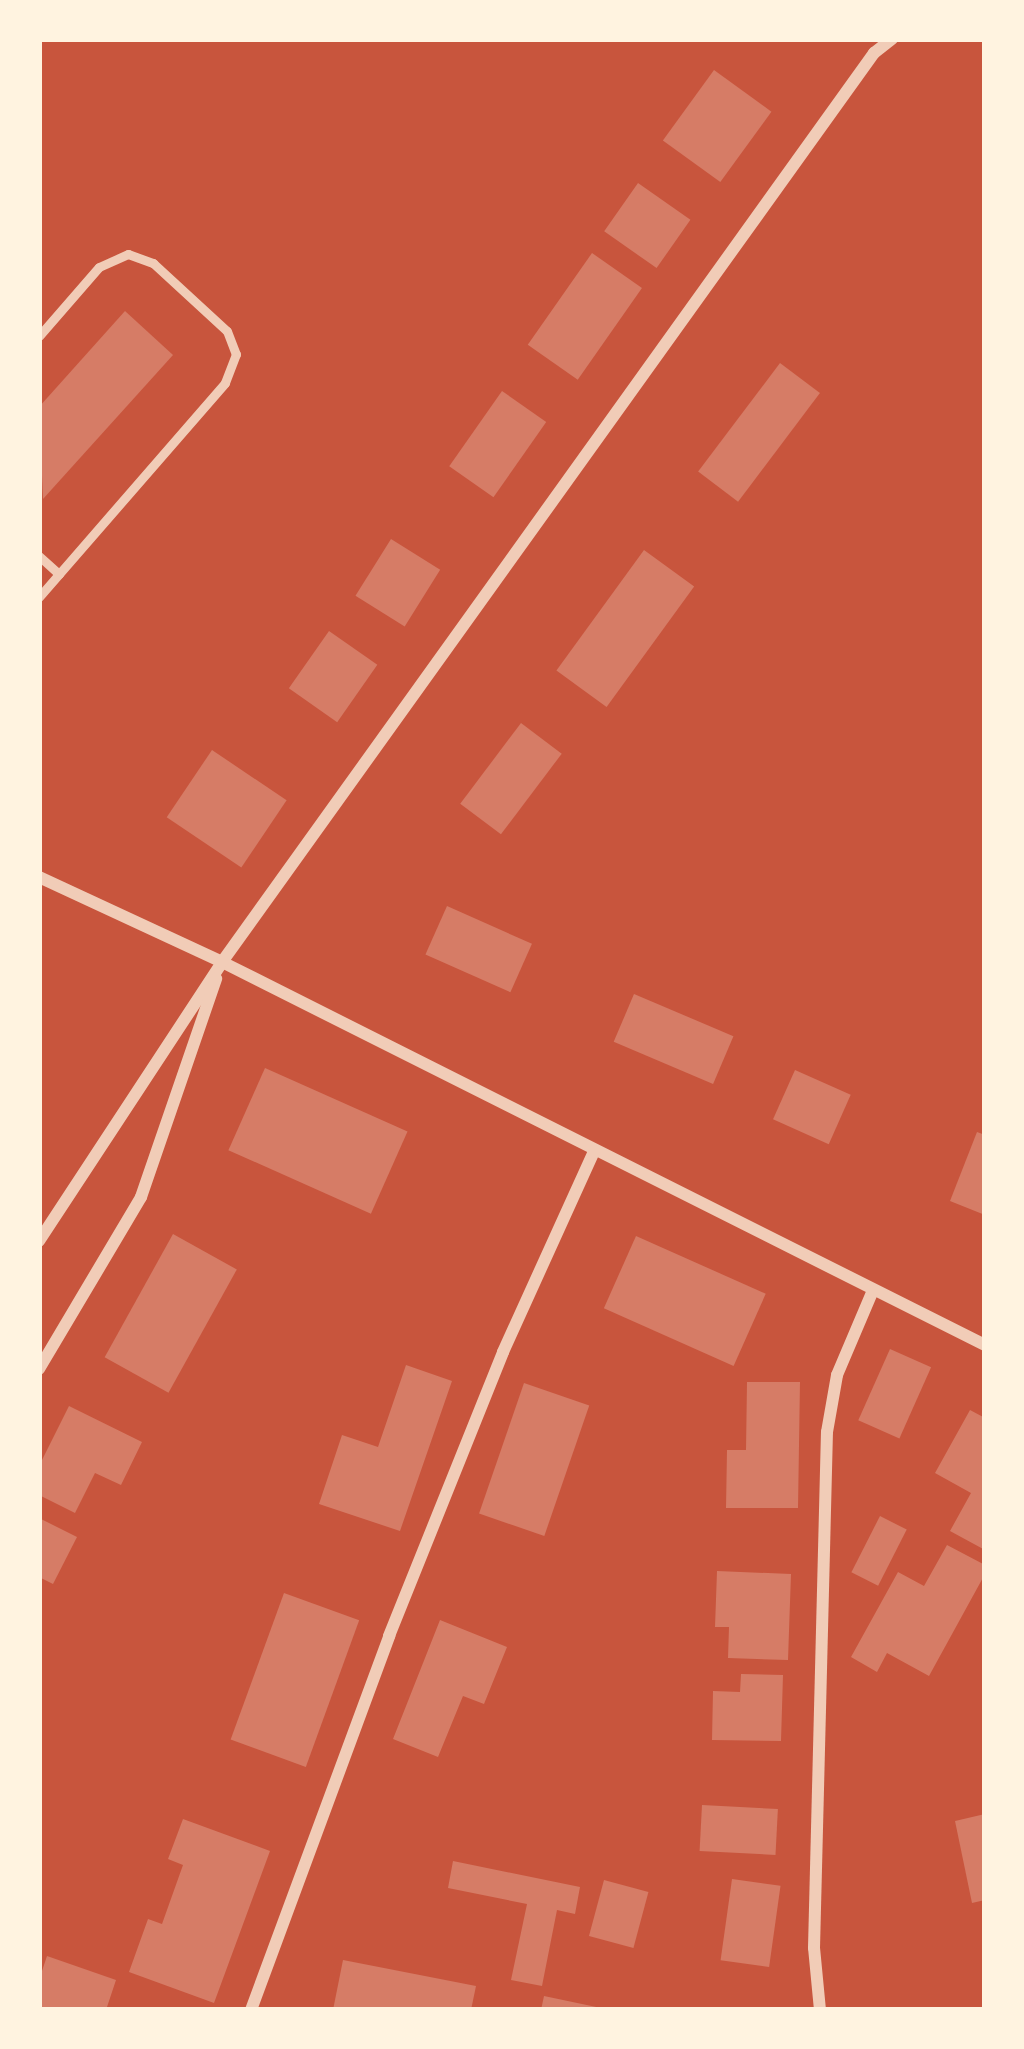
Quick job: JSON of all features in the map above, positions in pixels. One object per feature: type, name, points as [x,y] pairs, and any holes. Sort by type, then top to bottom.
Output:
[{"type":"street","points":[[39,1241],[222,962],[874,53],[892,39]]},
{"type":"street","points":[[39,877],[222,962],[985,1345]]},
{"type":"street","points":[[39,1370],[141,1197],[222,962]]},
{"type":"street","points":[[251,2010],[485,1396],[594,1151]]},
{"type":"street","points":[[820,2010],[814,1948],[827,1432],[837,1375],[873,1290]]},
{"type":"lane","points":[[39,336],[99,267],[128,254],[153,263],[227,331],[236,355],[226,383],[39,597]]},
{"type":"lane","points":[[39,556],[58,574]]},
{"type":"building","points":[[714,70],[771,112],[720,182],[663,140]]},
{"type":"building","points":[[638,183],[690,220],[657,268],[604,231]]},
{"type":"building","points":[[592,253],[642,288],[578,380],[528,345]]},
{"type":"building","points":[[125,311],[173,355],[43,499],[39,407]]},
{"type":"building","points":[[780,363],[820,393],[738,502],[698,472]]},
{"type":"building","points":[[502,391],[546,422],[493,497],[449,466]]},
{"type":"building","points":[[391,539],[440,570],[405,627],[355,596]]},
{"type":"building","points":[[644,550],[694,586],[607,707],[556,671]]},
{"type":"building","points":[[329,631],[377,665],[337,722],[289,688]]},
{"type":"building","points":[[521,723],[562,754],[501,834],[460,804]]},
{"type":"building","points":[[212,750],[287,800],[241,867],[167,817]]},
{"type":"building","points":[[447,906],[532,944],[510,992],[425,954]]},
{"type":"building","points":[[634,994],[733,1036],[713,1084],[614,1042]]},
{"type":"building","points":[[265,1068],[408,1131],[371,1214],[228,1150]]},
{"type":"building","points":[[795,1070],[851,1095],[829,1144],[773,1119]]},
{"type":"building","points":[[977,1132],[985,1135],[985,1215],[950,1201]]},
{"type":"building","points":[[173,1234],[237,1269],[168,1393],[105,1357]]},
{"type":"building","points":[[636,1236],[766,1294],[734,1366],[604,1308]]},
{"type":"building","points":[[890,1349],[931,1367],[899,1439],[858,1420]]},
{"type":"building","points":[[406,1365],[452,1381],[400,1531],[319,1504],[342,1435],[378,1447]]},
{"type":"building","points":[[747,1382],[800,1382],[798,1508],[726,1508],[727,1450],[746,1450]]},
{"type":"building","points":[[524,1383],[589,1405],[544,1536],[479,1513]]},
{"type":"building","points":[[69,1406],[142,1442],[121,1485],[95,1473],[75,1513],[39,1495],[39,1466]]},
{"type":"building","points":[[970,1410],[985,1418],[985,1550],[950,1531],[971,1493],[935,1473]]},
{"type":"building","points":[[880,1516],[907,1530],[878,1586],[851,1572]]},
{"type":"building","points":[[39,1518],[77,1537],[53,1584],[39,1577]]},
{"type":"building","points":[[947,1545],[985,1565],[985,1574],[929,1676],[887,1653],[877,1672],[851,1657],[898,1572],[924,1586]]},
{"type":"building","points":[[717,1571],[791,1574],[788,1660],[728,1658],[729,1627],[715,1627]]},
{"type":"building","points":[[284,1593],[359,1620],[306,1767],[231,1740]]},
{"type":"building","points":[[440,1620],[507,1647],[484,1704],[463,1696],[438,1757],[393,1739]]},
{"type":"building","points":[[741,1674],[783,1675],[781,1741],[712,1740],[713,1691],[740,1692]]},
{"type":"building","points":[[702,1805],[778,1809],[775,1855],[700,1851]]},
{"type":"building","points":[[985,1814],[985,1900],[972,1903],[955,1821]]},
{"type":"building","points":[[183,1819],[270,1851],[214,2003],[129,1972],[148,1919],[162,1924],[183,1865],[168,1859]]},
{"type":"building","points":[[453,1861],[580,1887],[575,1914],[557,1910],[542,1986],[511,1980],[527,1904],[448,1888]]},
{"type":"building","points":[[732,1879],[781,1886],[769,1967],[721,1960]]},
{"type":"building","points":[[604,1880],[648,1892],[633,1948],[589,1936]]},
{"type":"building","points":[[47,1956],[116,1980],[106,2010],[39,2010],[39,1980]]},
{"type":"building","points":[[343,1960],[476,1986],[471,2010],[333,2010]]},
{"type":"building","points":[[544,1996],[601,2008],[601,2010],[541,2010]]}]
